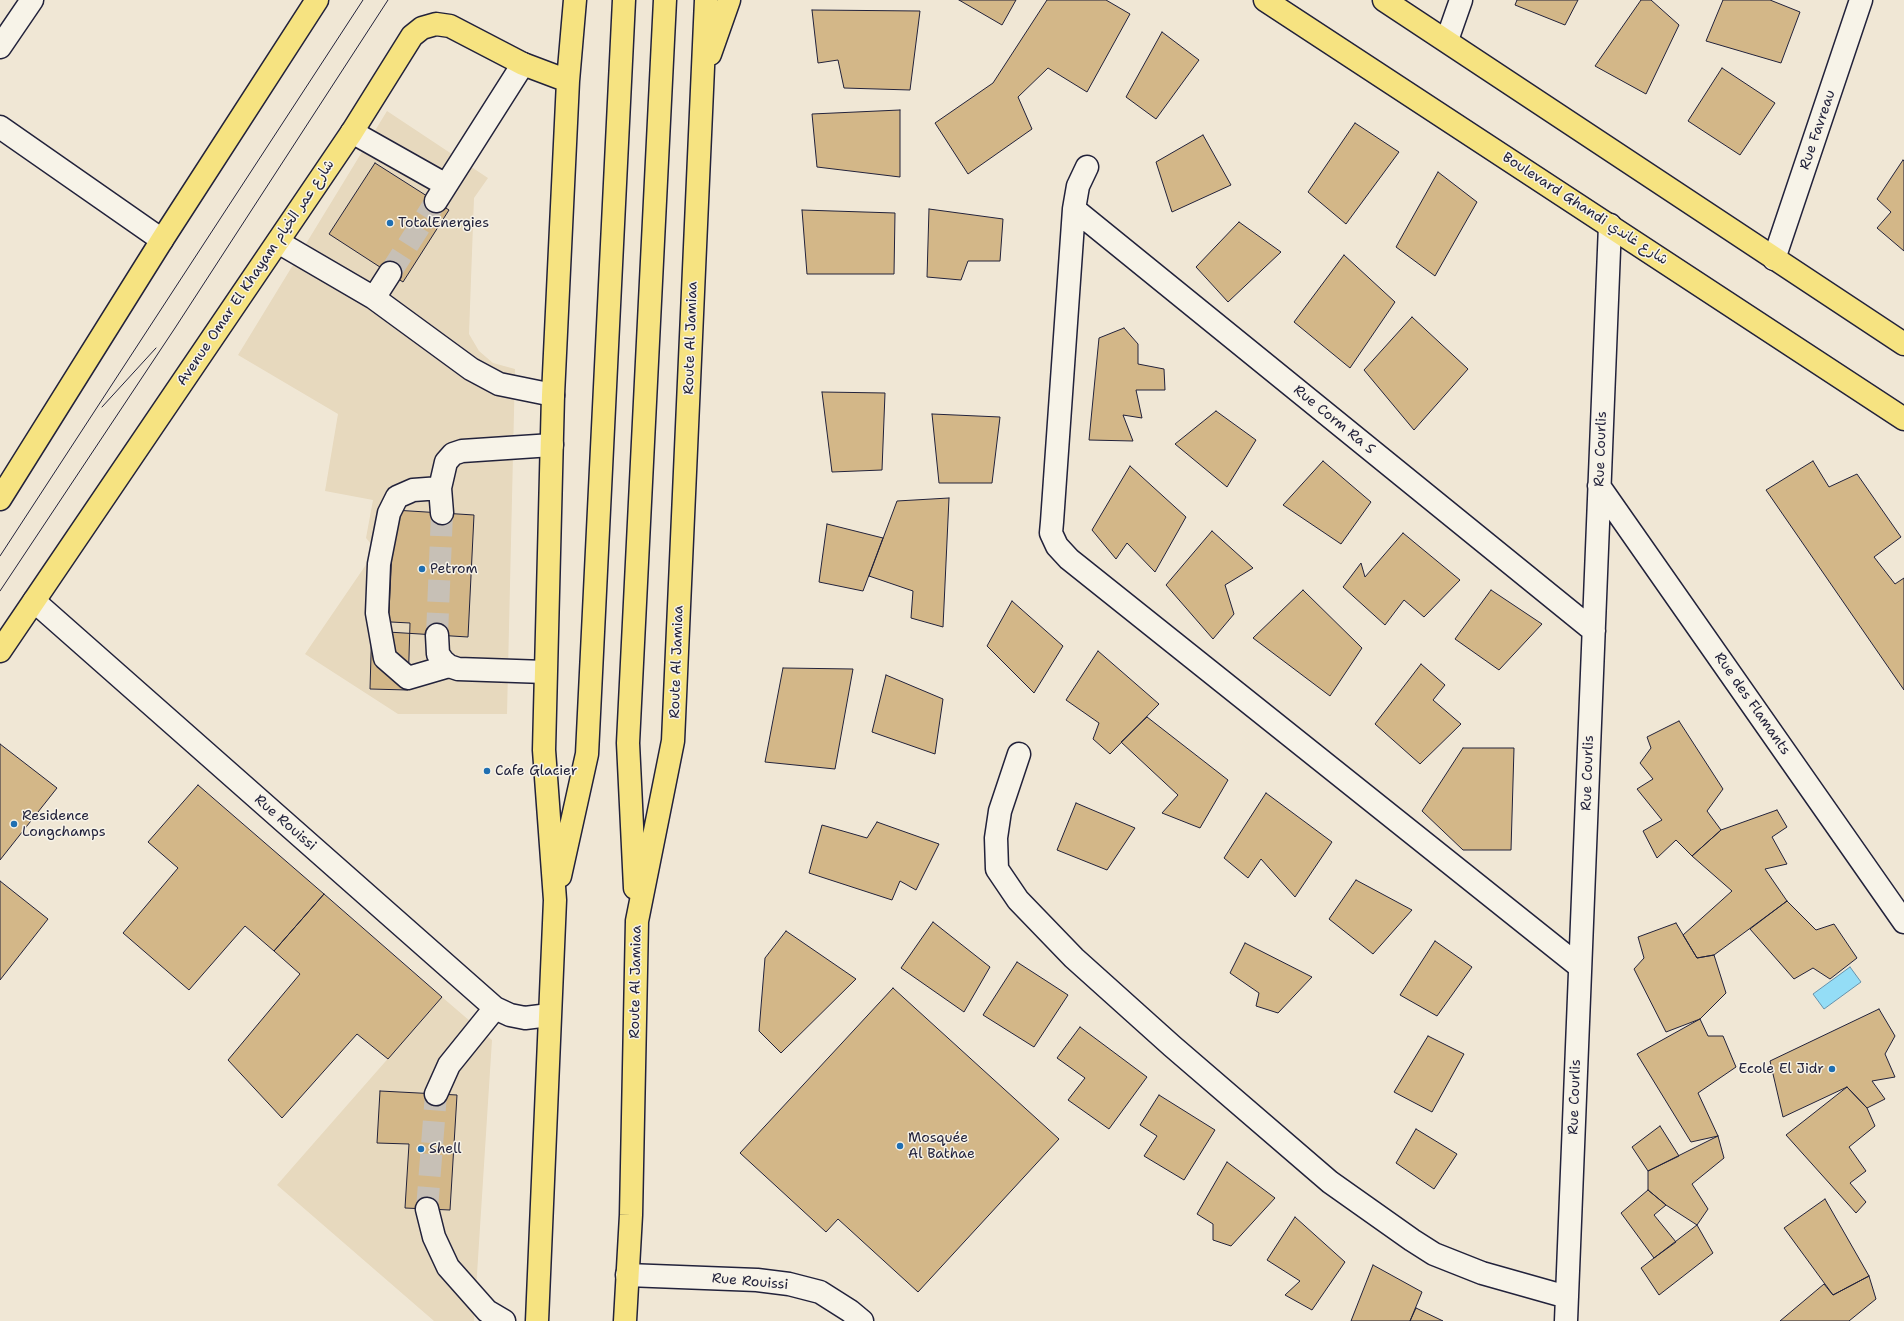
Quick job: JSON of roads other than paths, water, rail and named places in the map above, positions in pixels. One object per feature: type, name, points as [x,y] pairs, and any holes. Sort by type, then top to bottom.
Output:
[{"type":"main road","points":[[0,499],[162,240],[318,0]]},
{"type":"main road","points":[[536,1321],[555,900],[544,750],[553,395],[568,81],[575,0]]},
{"type":"main road","points":[[555,900],[587,754],[624,0]]},
{"type":"main road","points":[[637,922],[628,743],[665,0]]},
{"type":"main road","name":"Route Al Jamiaa","points":[[625,1321],[631,1215],[637,922],[673,741],[706,0]]},
{"type":"main road","points":[[702,78],[729,0]]},
{"type":"main road","name":"Boulevard Ghandi شارع غاندي","points":[[1264,0],[1610,225],[1904,419]]},
{"type":"main road","points":[[1384,0],[1447,40],[1774,259],[1904,344]]},
{"type":"main road","name":"Avenue Omar El Khayam شارع عمر الخيام","points":[[0,651],[352,132],[412,36],[422,28],[436,24],[450,26],[523,64],[568,81]]},
{"type":"street","points":[[0,47],[32,0]]},
{"type":"street","points":[[1447,40],[1461,0]]},
{"type":"street","name":"Rue Favreau","points":[[1774,259],[1861,0]]},
{"type":"street","points":[[352,132],[441,193],[523,64]]},
{"type":"street","points":[[0,127],[162,240]]},
{"type":"street","points":[[1087,167],[1078,186],[1074,209],[1051,533],[1057,546],[1081,569],[1580,966]]},
{"type":"street","name":"Rue Corm Ra S","points":[[1074,209],[1594,631]]},
{"type":"street","name":"Rue Courlis","points":[[1566,1321],[1610,225]]},
{"type":"street","points":[[278,242],[374,298],[472,369],[499,384],[553,395]]},
{"type":"street","points":[[374,298],[390,273]]},
{"type":"street","points":[[442,513],[440,488],[446,462],[453,454],[462,450],[552,445]]},
{"type":"street","name":"Rue des Flamants","points":[[1599,486],[1904,922]]},
{"type":"street","points":[[440,488],[413,490],[398,497],[389,512],[379,564],[377,613],[385,658],[408,678],[449,666]]},
{"type":"street","name":"Rue Rouissi","points":[[34,601],[496,1008],[525,1018],[549,1015]]},
{"type":"street","points":[[437,635],[438,654],[449,666],[458,669],[545,672]]},
{"type":"street","points":[[1019,754],[1000,812],[996,838],[998,869],[1018,900],[1074,958],[1172,1046],[1330,1182],[1412,1240],[1434,1254],[1482,1273],[1567,1296]]},
{"type":"street","points":[[436,1094],[449,1065],[496,1008]]},
{"type":"street","points":[[427,1209],[434,1237],[448,1267],[487,1310],[504,1321]]},
{"type":"street","name":"Rue Rouissi","points":[[627,1275],[758,1280],[789,1284],[820,1292],[850,1310],[862,1321]]},
{"type":"water","points":[[1850,967],[1861,982],[1824,1009],[1813,994]]},
{"type":"tunnel","points":[[390,273],[436,201]]},
{"type":"tunnel","points":[[437,635],[442,513]]},
{"type":"tunnel","points":[[427,1209],[436,1094]]},
{"type":"tram line","points":[[0,556],[363,0]]},
{"type":"tram line","points":[[0,591],[175,328],[388,0]]},
{"type":"tram line","points":[[102,407],[156,348]]},
{"type":"place","name":"TotalEnergies","points":[[390,223]]},
{"type":"place","name":"Petrom","points":[[422,569]]},
{"type":"place","name":"Cafe Glacier","points":[[487,771]]},
{"type":"place","name":"Residence Longchamps","points":[[14,824]]},
{"type":"place","name":"Ecole El Jidr","points":[[1832,1069]]},
{"type":"place","name":"Mosquée Al Bathae","points":[[900,1146]]},
{"type":"place","name":"Shell","points":[[421,1149]]}]
